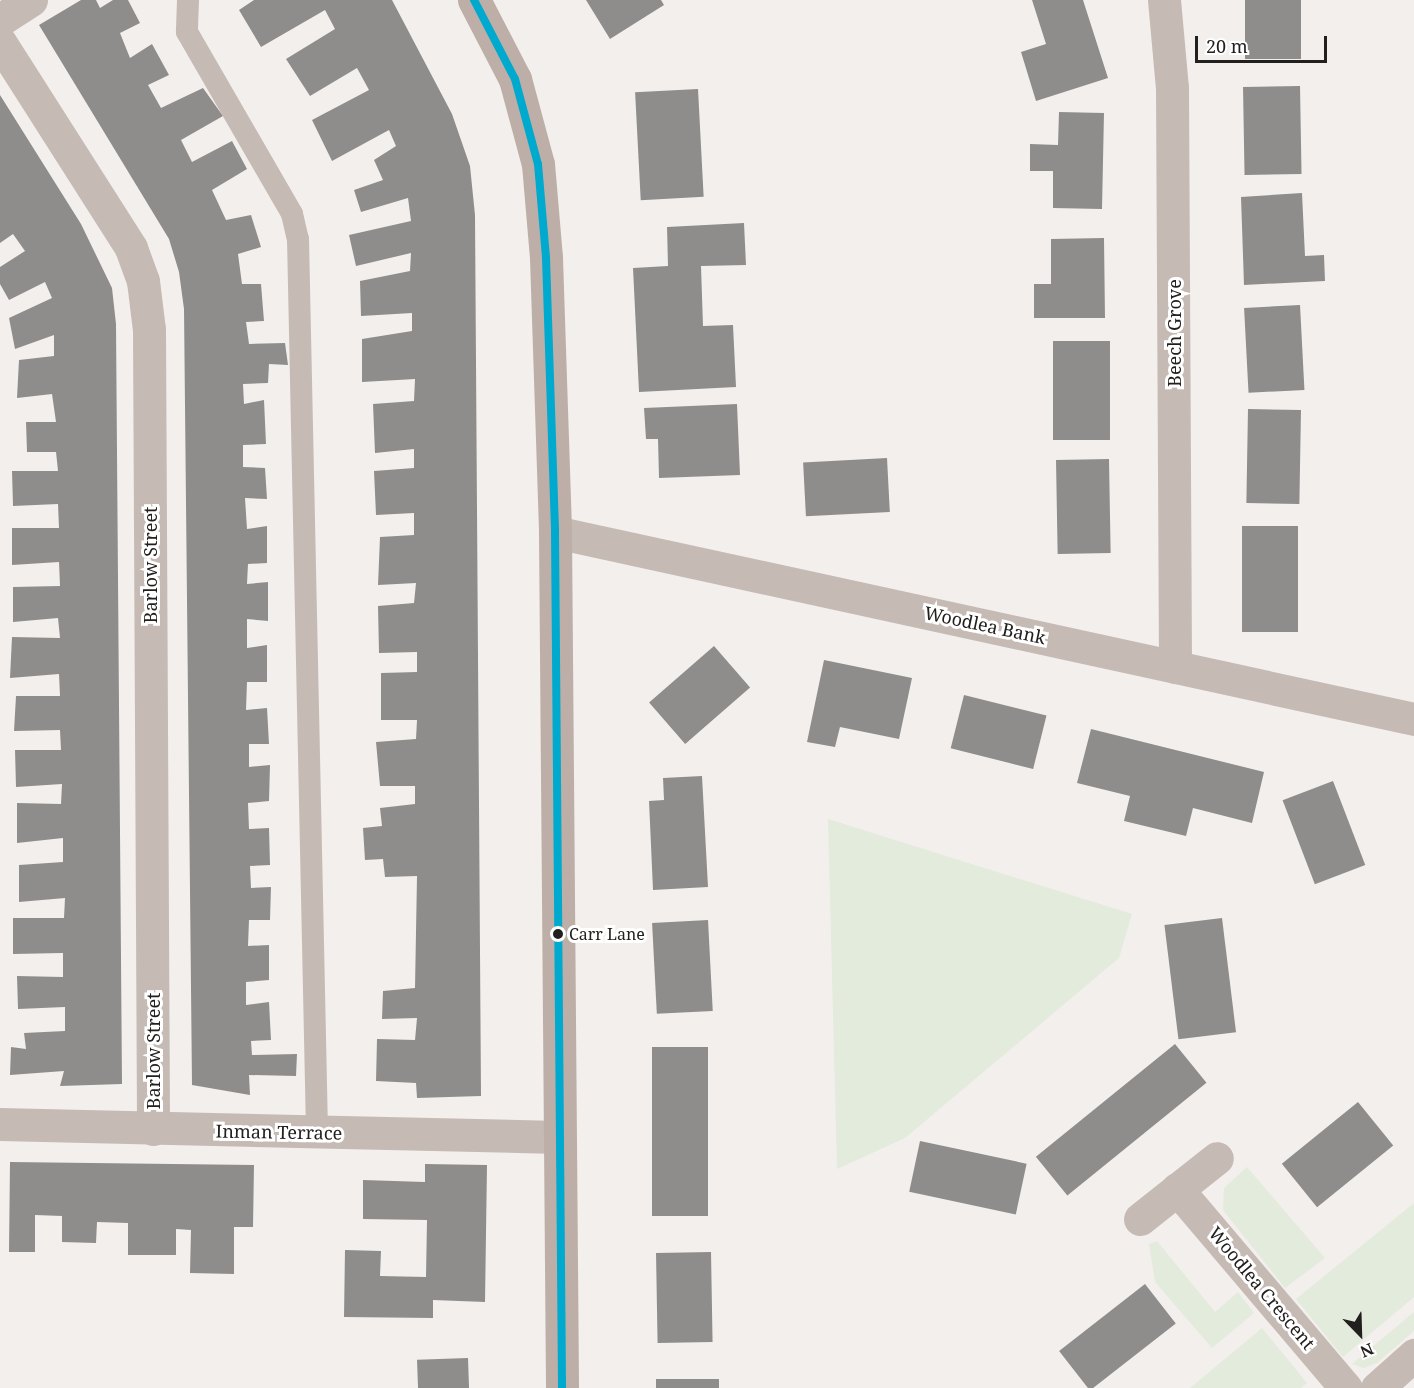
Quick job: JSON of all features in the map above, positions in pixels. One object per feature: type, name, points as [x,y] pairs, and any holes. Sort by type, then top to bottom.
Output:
[{"type":"street","points":[[0,20],[31,0]]},
{"type":"street","points":[[474,0],[514,79],[538,164],[546,258],[555,532],[562,1388]]},
{"type":"street","name":"Beech Grove","points":[[1164,0],[1172,88],[1175,668]]},
{"type":"street","name":"Barlow Street","points":[[0,42],[131,248],[143,281],[149,330],[153,1129]]},
{"type":"street","name":"Woodlea Bank","points":[[555,532],[1414,719]]},
{"type":"street","name":"Inman Terrace","points":[[0,1124],[559,1137]]},
{"type":"street","points":[[1140,1219],[1217,1158]]},
{"type":"street","name":"Woodlea Crescent","points":[[1177,1189],[1346,1388]]},
{"type":"street","points":[[1377,1388],[1414,1355]]},
{"type":"lane","points":[[188,0],[187,32],[292,214],[298,239],[317,1133]]},
{"type":"green space","points":[[828,819],[1132,914],[1119,958],[905,1138],[837,1169]]},
{"type":"green space","points":[[1247,1167],[1325,1258],[1285,1288],[1223,1210],[1224,1188]]},
{"type":"green space","points":[[1414,1203],[1414,1297],[1343,1357],[1296,1299]]},
{"type":"green space","points":[[1157,1241],[1215,1312],[1238,1292],[1254,1313],[1212,1348],[1155,1282],[1149,1244]]},
{"type":"green space","points":[[1414,1312],[1414,1331],[1377,1363],[1364,1368],[1352,1364]]},
{"type":"green space","points":[[1262,1328],[1307,1383],[1301,1388],[1190,1388]]},
{"type":"building","points":[[81,0],[96,0],[100,8],[113,0],[128,0],[140,23],[120,33],[130,58],[152,44],[169,75],[148,85],[161,108],[203,88],[223,116],[181,140],[192,162],[232,141],[247,169],[212,190],[226,220],[251,215],[261,247],[238,254],[242,284],[261,284],[264,321],[246,322],[249,344],[285,343],[288,365],[269,364],[268,383],[243,384],[244,404],[264,400],[266,444],[243,445],[243,467],[265,468],[267,499],[245,498],[247,529],[267,526],[267,563],[248,564],[247,584],[268,582],[268,621],[247,619],[247,648],[267,645],[267,682],[247,682],[246,710],[267,708],[269,744],[249,744],[249,767],[270,765],[269,801],[248,803],[249,829],[269,828],[270,865],[250,866],[251,888],[271,887],[270,920],[249,920],[248,946],[269,945],[269,980],[246,982],[246,1005],[269,1002],[271,1040],[251,1041],[252,1055],[297,1054],[296,1076],[249,1075],[250,1095],[192,1085],[184,309],[179,272],[169,239],[39,25]]},
{"type":"building","points":[[254,0],[392,0],[452,114],[470,166],[475,215],[481,1096],[417,1098],[416,1083],[376,1081],[377,1039],[415,1040],[417,1018],[382,1019],[383,991],[415,988],[417,876],[385,877],[383,859],[365,860],[363,828],[382,826],[380,808],[415,804],[415,786],[380,786],[376,742],[416,739],[417,720],[381,720],[381,673],[417,672],[417,652],[379,653],[378,606],[414,603],[416,583],[378,585],[380,537],[414,535],[414,513],[376,515],[374,471],[414,468],[414,449],[375,453],[373,404],[414,401],[415,379],[362,382],[362,339],[412,331],[412,313],[361,316],[360,281],[410,271],[411,253],[356,266],[349,235],[411,221],[408,198],[361,212],[354,190],[383,180],[374,160],[396,146],[389,130],[332,161],[312,120],[369,90],[357,68],[310,96],[286,59],[335,29],[325,10],[261,47],[239,10]]},
{"type":"building","points":[[586,0],[661,0],[664,5],[610,39]]},
{"type":"building","points":[[1032,0],[1083,0],[1108,78],[1036,101],[1021,52],[1046,44]]},
{"type":"building","points":[[1245,0],[1301,0],[1301,59],[1245,59]]},
{"type":"building","points":[[1300,86],[1302,174],[1245,175],[1243,87]]},
{"type":"building","points":[[698,89],[704,197],[641,200],[635,92]]},
{"type":"building","points":[[0,95],[81,224],[112,288],[116,324],[122,1084],[60,1086],[64,1071],[10,1075],[11,1047],[26,1049],[24,1033],[65,1031],[65,1007],[18,1009],[17,976],[63,977],[63,953],[13,954],[13,918],[64,918],[65,898],[19,902],[19,865],[63,862],[63,838],[17,843],[17,803],[61,804],[62,784],[16,787],[15,750],[61,750],[60,730],[14,731],[16,696],[60,696],[59,674],[10,678],[12,637],[60,638],[58,618],[13,622],[13,587],[60,586],[59,562],[12,565],[12,528],[59,528],[58,504],[13,506],[12,471],[58,471],[56,452],[27,452],[26,422],[56,422],[52,394],[17,398],[19,360],[54,356],[54,335],[15,349],[9,318],[52,298],[45,282],[9,300],[0,284],[0,267],[25,251],[13,234],[0,243]]},
{"type":"building","points":[[1059,112],[1104,113],[1102,209],[1053,208],[1053,171],[1030,171],[1030,144],[1058,145]]},
{"type":"building","points":[[1302,193],[1305,256],[1324,255],[1325,281],[1244,285],[1241,197]]},
{"type":"building","points":[[744,223],[746,265],[701,266],[703,326],[733,325],[736,387],[639,392],[633,268],[668,266],[667,227]]},
{"type":"building","points":[[1104,238],[1105,318],[1034,318],[1034,284],[1051,284],[1051,239]]},
{"type":"building","points":[[1300,305],[1304,390],[1249,393],[1244,308]]},
{"type":"building","points":[[1053,341],[1110,341],[1110,440],[1053,440]]},
{"type":"building","points":[[737,404],[740,475],[659,478],[658,439],[646,439],[644,408]]},
{"type":"building","points":[[1248,409],[1301,410],[1299,504],[1246,503]]},
{"type":"building","points":[[887,458],[890,512],[806,516],[803,462]]},
{"type":"building","points":[[1109,459],[1111,553],[1058,554],[1056,460]]},
{"type":"building","points":[[1242,526],[1298,526],[1298,632],[1242,632]]},
{"type":"building","points":[[714,646],[750,688],[685,744],[649,702]]},
{"type":"building","points":[[824,660],[912,678],[899,739],[840,727],[835,747],[807,742]]},
{"type":"building","points":[[964,695],[1046,716],[1033,769],[951,748]]},
{"type":"building","points":[[1091,729],[1264,772],[1252,823],[1193,808],[1186,836],[1124,821],[1130,796],[1077,783]]},
{"type":"building","points":[[702,776],[708,887],[653,890],[649,801],[664,800],[663,778]]},
{"type":"building","points":[[1333,781],[1365,865],[1315,884],[1283,800]]},
{"type":"building","points":[[1222,918],[1236,1032],[1178,1039],[1164,925]]},
{"type":"building","points":[[708,920],[713,1011],[657,1014],[652,923]]},
{"type":"building","points":[[1175,1044],[1206,1083],[1067,1196],[1036,1157]]},
{"type":"building","points":[[652,1047],[708,1047],[708,1216],[652,1216]]},
{"type":"building","points":[[1358,1102],[1393,1146],[1317,1207],[1282,1164]]},
{"type":"building","points":[[920,1141],[1027,1164],[1016,1215],[909,1192]]},
{"type":"building","points":[[10,1162],[254,1165],[253,1227],[234,1227],[234,1274],[190,1273],[191,1230],[176,1229],[176,1255],[128,1255],[128,1223],[97,1222],[96,1243],[62,1242],[62,1216],[35,1215],[35,1252],[9,1252]]},
{"type":"building","points":[[425,1164],[487,1165],[485,1302],[433,1300],[433,1318],[344,1317],[345,1250],[381,1251],[380,1276],[426,1277],[427,1220],[363,1219],[363,1180],[425,1182]]},
{"type":"building","points":[[711,1252],[713,1342],[658,1343],[656,1253]]},
{"type":"building","points":[[1145,1284],[1176,1323],[1093,1388],[1088,1388],[1059,1351]]},
{"type":"building","points":[[468,1358],[469,1388],[418,1388],[417,1360]]},
{"type":"building","points":[[656,1379],[719,1379],[719,1388],[656,1388]]},
{"type":"transit line","points":[[474,0],[515,79],[538,164],[546,258],[555,532],[562,1388]]},
{"type":"place","name":"Carr Lane","points":[[558,934]]}]
